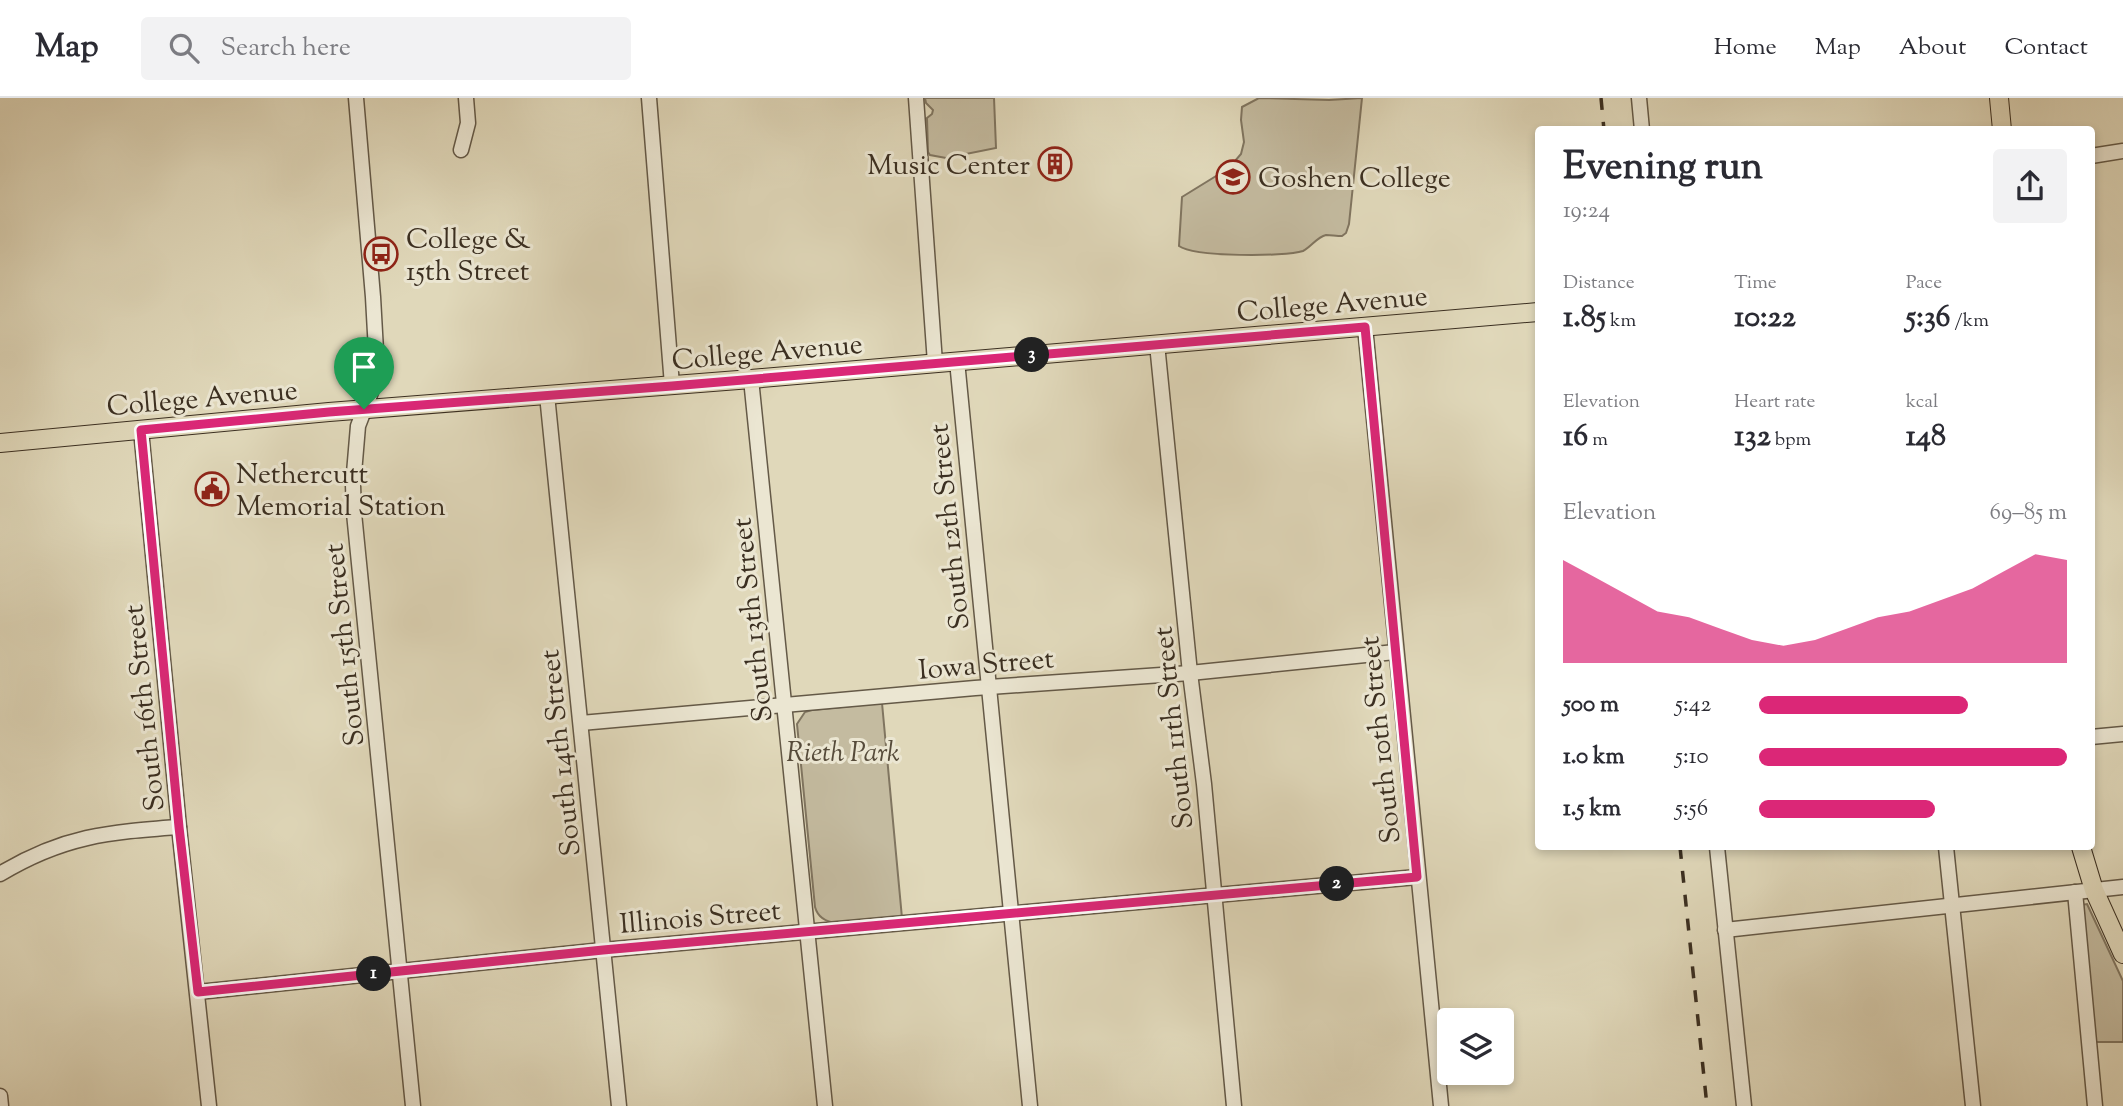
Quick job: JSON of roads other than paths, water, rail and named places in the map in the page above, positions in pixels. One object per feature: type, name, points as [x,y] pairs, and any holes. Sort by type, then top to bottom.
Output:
[{"type":"main road","points":[[1999,98],[2002,126]]},
{"type":"main road","name":"College Avenue","points":[[0,443],[364,409],[672,386],[1535,312]]},
{"type":"main road","points":[[2082,850],[2094,890],[2123,954]]},
{"type":"street","name":"South 15th Street","points":[[356,98],[376,351],[373,387],[358,426],[354,513],[413,1106]]},
{"type":"street","points":[[461,150],[468,122],[466,98]]},
{"type":"street","points":[[649,98],[672,386]]},
{"type":"street","points":[[916,98],[935,363]]},
{"type":"street","points":[[1639,98],[1642,126]]},
{"type":"street","points":[[2095,155],[2123,151]]},
{"type":"street","name":"South 10th Street","points":[[1365,327],[1441,1106]]},
{"type":"street","name":"South 11th Street","points":[[1157,344],[1234,1106]]},
{"type":"street","name":"South 12th Street","points":[[957,361],[1030,1106]]},
{"type":"street","name":"South 13th Street","points":[[751,379],[825,1106]]},
{"type":"street","name":"South 14th Street","points":[[547,395],[619,1106]]},
{"type":"street","name":"South 16th Street","points":[[141,430],[209,1106]]},
{"type":"street","name":"Iowa Street","points":[[581,723],[989,687],[1190,673],[1395,652]]},
{"type":"street","points":[[2095,737],[2123,734]]},
{"type":"street","points":[[0,874],[23,860],[86,837],[179,827]]},
{"type":"street","points":[[1717,850],[1744,1106]]},
{"type":"street","points":[[1946,850],[1973,1106]]},
{"type":"street","name":"Illinois Street","points":[[198,992],[807,930],[1417,877]]},
{"type":"street","points":[[1725,930],[2123,887]]},
{"type":"street","points":[[2076,892],[2095,1106]]},
{"type":"street","points":[[0,1096],[1,1106]]},
{"type":"street","points":[[1434,1106],[1441,1106]]},
{"type":"railway","points":[[1601,98],[1604,126]]},
{"type":"railway","points":[[1680,850],[1707,1106]]},
{"type":"place","name":"Music Center","points":[[1055,164]]},
{"type":"place","name":"Goshen College","points":[[1233,177]]},
{"type":"place","name":"College & 15th Street","points":[[381,254]]},
{"type":"place","name":"Nethercutt Memorial Station","points":[[212,489]]},
{"type":"park label","name":"Rieth Park","points":[[843,751]]}]
